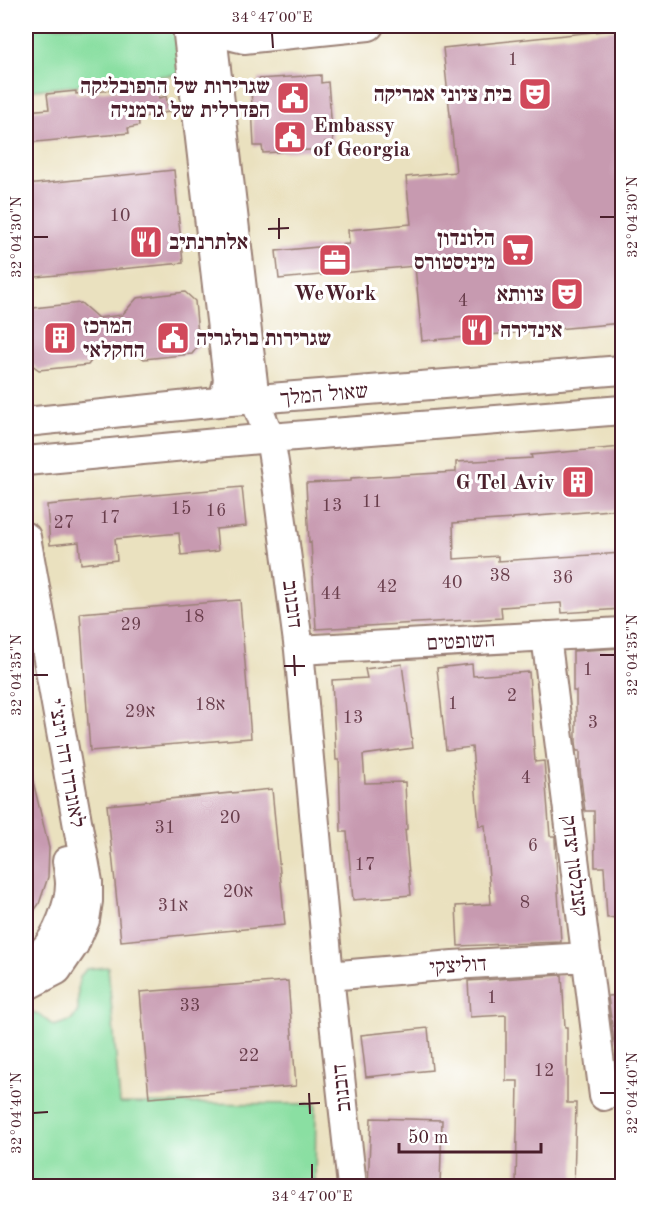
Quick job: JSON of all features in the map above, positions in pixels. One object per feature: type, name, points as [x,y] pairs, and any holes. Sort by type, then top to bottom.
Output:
[{"type":"street","points":[[187,26],[228,381],[225,393],[218,402]]},
{"type":"street","points":[[213,26],[227,35],[244,39],[369,26]]},
{"type":"street","name":"דובנוב","points":[[213,26],[216,73],[255,400],[270,438],[299,650],[329,976],[352,1186]]},
{"type":"street","points":[[216,73],[244,39]]},
{"type":"street","name":"שאול המלך","points":[[26,422],[218,402],[622,370]]},
{"type":"street","name":"שאול המלך","points":[[28,465],[270,438],[622,410]]},
{"type":"street","name":"לאונרדו דה וינצ'י","points":[[26,537],[88,882],[88,902],[74,918]]},
{"type":"street","name":"השופטים","points":[[299,650],[622,632]]},
{"type":"street","name":"קצנלסון יצחק","points":[[546,636],[604,1096]]},
{"type":"street","name":"לאונרדו דה וינצ'י","points":[[26,644],[66,854],[70,884],[68,898],[74,918]]},
{"type":"street","points":[[26,962],[42,952],[55,934],[74,918]]},
{"type":"street","points":[[26,986],[57,970],[74,945],[74,918]]},
{"type":"street","name":"דוליצקי","points":[[329,976],[453,965],[587,957]]},
{"type":"green space","points":[[26,26],[182,26],[189,73],[26,91]]},
{"type":"green space","points":[[108,967],[120,1103],[316,1104],[315,1186],[26,1186],[26,1010],[38,1014],[54,1026],[72,1020],[78,1011],[80,977],[86,969]]},
{"type":"building","points":[[622,29],[622,323],[422,341],[415,266],[279,279],[276,251],[349,244],[348,230],[411,224],[406,177],[456,172],[443,48]]},
{"type":"building","points":[[321,75],[321,83],[328,82],[333,142],[325,142],[325,149],[263,153],[262,146],[254,146],[251,87],[258,87],[258,79]]},
{"type":"building","points":[[156,84],[159,98],[166,96],[169,112],[138,118],[139,126],[128,128],[129,133],[26,143],[26,111],[49,109],[47,94],[76,91],[76,94],[123,89],[124,91]]},
{"type":"building","points":[[174,170],[183,263],[26,278],[26,185]]},
{"type":"building","points":[[185,292],[195,301],[199,345],[192,354],[144,359],[126,346],[100,349],[88,365],[39,370],[28,362],[26,317],[33,308],[81,303],[98,318],[122,315],[137,298]]},
{"type":"building","points":[[622,447],[622,509],[453,523],[454,559],[498,556],[498,561],[622,553],[622,609],[562,613],[561,603],[501,607],[502,618],[316,629],[306,483],[456,472],[456,462],[532,458],[531,455]]},
{"type":"building","points":[[242,487],[246,526],[216,529],[218,551],[181,555],[179,533],[115,539],[117,560],[81,564],[79,542],[50,545],[47,505]]},
{"type":"building","points":[[240,600],[251,738],[90,751],[80,613]]},
{"type":"building","points":[[622,648],[622,917],[607,918],[604,867],[595,867],[594,811],[585,811],[580,751],[577,751],[573,651]]},
{"type":"building","points":[[402,664],[413,748],[363,755],[365,783],[405,782],[407,829],[405,830],[411,895],[353,900],[347,832],[341,832],[339,760],[336,760],[332,680],[367,678],[365,669]]},
{"type":"building","points":[[472,664],[473,676],[529,672],[535,762],[544,761],[550,836],[555,836],[561,942],[458,946],[456,906],[491,904],[485,825],[479,826],[472,747],[446,750],[437,668]]},
{"type":"building","points":[[31,773],[49,848],[48,877],[39,904],[26,922],[26,774]]},
{"type":"building","points":[[272,789],[285,925],[121,941],[107,805]]},
{"type":"building","points":[[562,975],[565,1027],[567,1027],[567,1103],[576,1103],[574,1186],[516,1186],[518,1081],[506,1081],[506,1015],[470,1017],[468,981]]},
{"type":"building","points":[[288,981],[296,1086],[149,1098],[140,992]]},
{"type":"building","points":[[622,995],[622,1040],[614,1041],[608,996]]},
{"type":"building","points":[[428,1028],[432,1070],[366,1077],[361,1035]]},
{"type":"building","points":[[371,1118],[442,1120],[440,1186],[368,1186]]},
{"type":"place","name":"בית ציוני אמריקה","points":[[535,94]]},
{"type":"place","name":"שגרירות של הרפובליקה הפדרלית של גרמניה","points":[[293,98]]},
{"type":"place","name":"Embassy of Georgia","points":[[290,137]]},
{"type":"place","name":"אלתרנתיב","points":[[146,242]]},
{"type":"place","name":"הלונדון מיניסטורס","points":[[518,250]]},
{"type":"place","name":"WeWork","points":[[335,260]]},
{"type":"place","name":"צוותא","points":[[567,294]]},
{"type":"place","name":"אינדירה","points":[[477,330]]},
{"type":"place","name":"המרכז החקלאי","points":[[60,338]]},
{"type":"place","name":"שגרירות בולגריה","points":[[173,338]]},
{"type":"place","name":"G Tel Aviv","points":[[578,482]]}]
